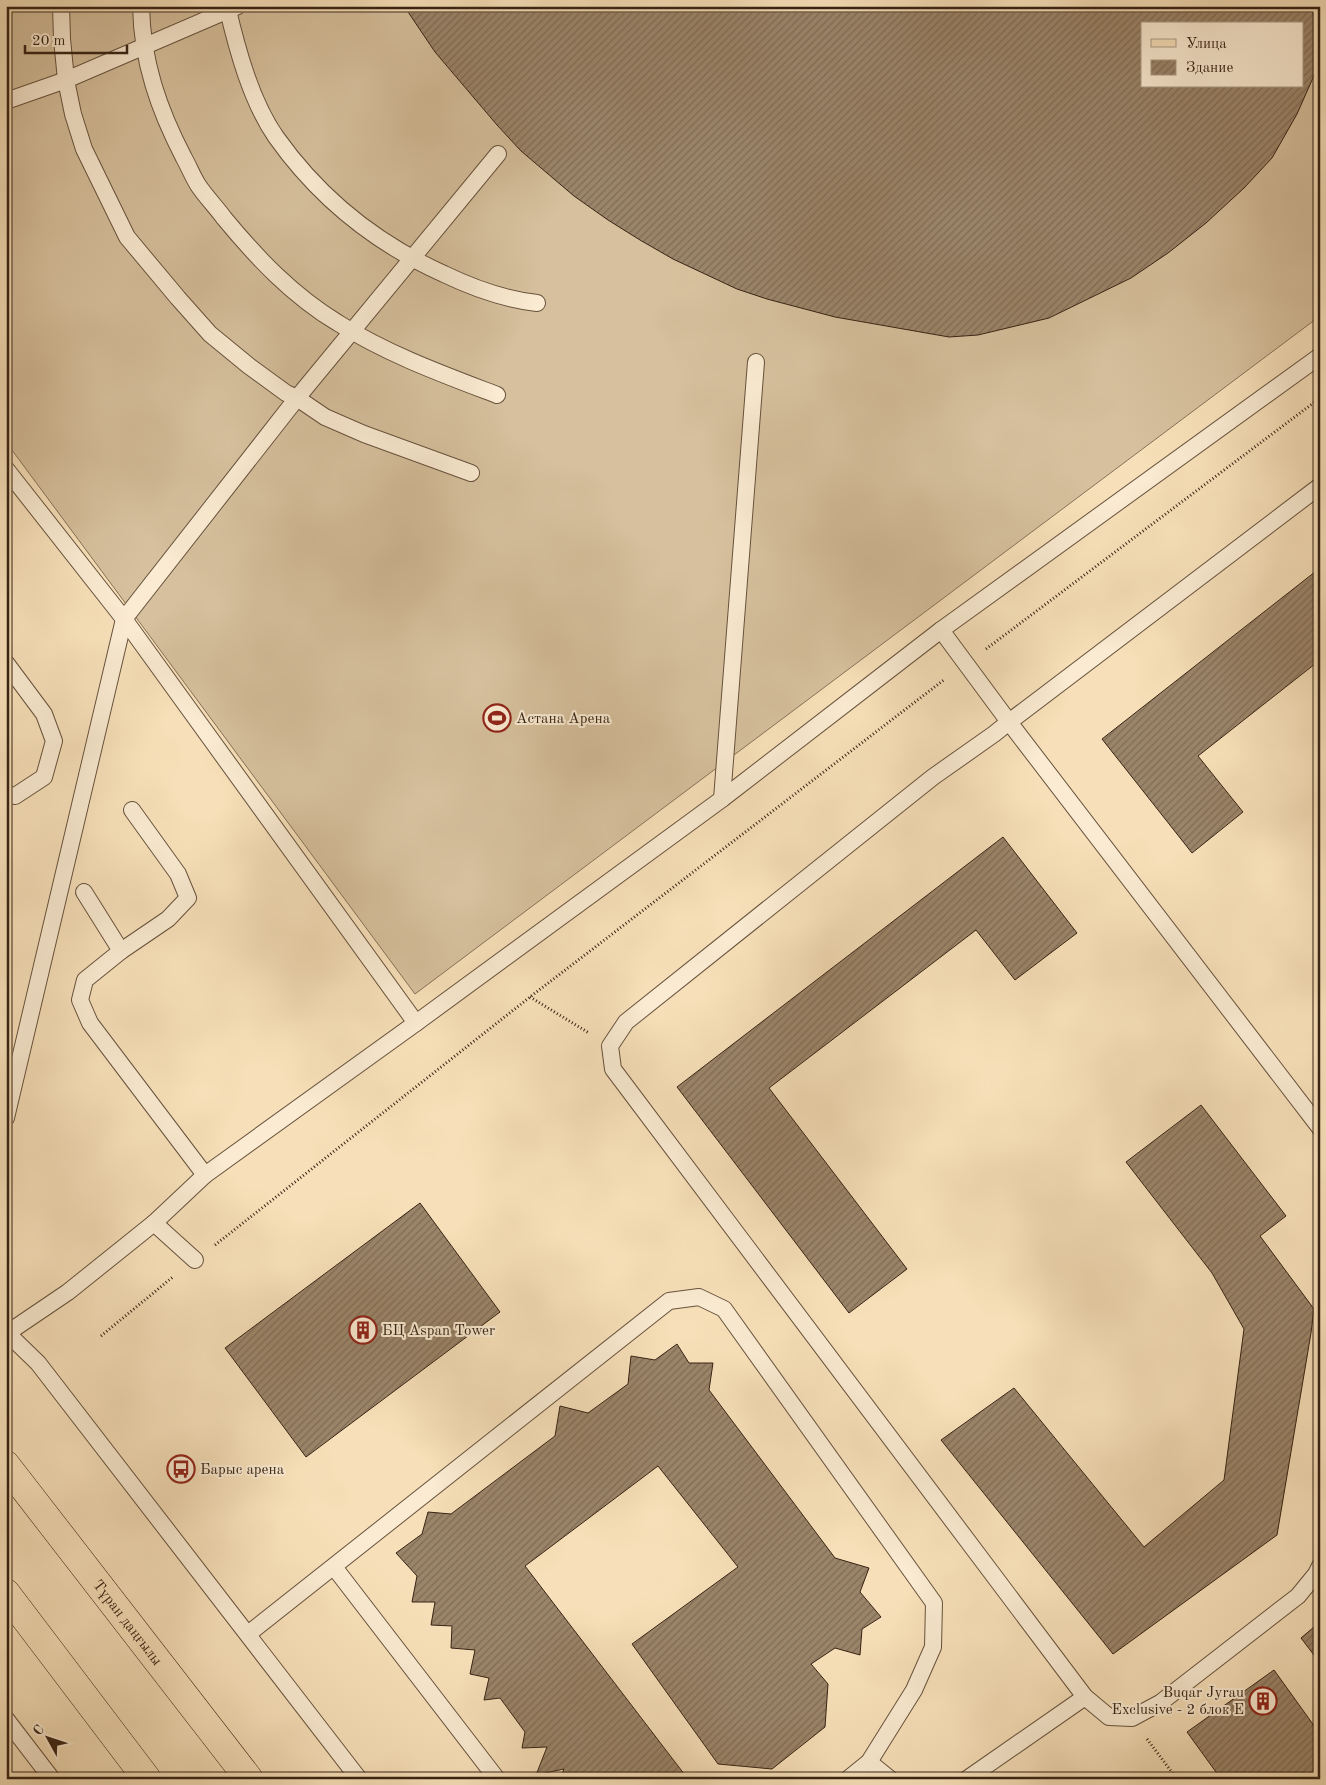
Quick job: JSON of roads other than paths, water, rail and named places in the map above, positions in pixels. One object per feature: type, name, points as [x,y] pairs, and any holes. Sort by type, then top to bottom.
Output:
[{"type":"main road","name":"Тұран даңғылы","points":[[6,1465],[249,1779]]},
{"type":"main road","points":[[6,1593],[147,1779]]},
{"type":"lane","points":[[61,6],[66,80],[73,114],[84,149],[127,237],[178,298],[210,334],[286,393],[297,398],[325,417],[364,434],[472,473]]},
{"type":"lane","points":[[141,6],[151,79],[161,111],[198,185],[271,271],[304,299],[352,332],[394,355],[497,395]]},
{"type":"lane","points":[[6,101],[66,80],[231,8],[250,84],[276,136],[331,202],[380,240],[411,259],[482,290],[512,300],[537,303]]},
{"type":"lane","points":[[6,1118],[124,619],[297,398],[498,154]]},
{"type":"lane","points":[[359,1779],[38,1363],[7,1333],[68,1292],[154,1223],[205,1176],[722,799],[941,630],[1320,356]]},
{"type":"lane","points":[[722,799],[756,362]]},
{"type":"lane","points":[[6,469],[124,619],[416,1023]]},
{"type":"lane","points":[[1320,486],[994,734],[933,777],[626,1022],[610,1046],[613,1068],[1085,1697],[1109,1717],[1132,1718],[1160,1703],[1298,1596],[1316,1574],[1320,1566]]},
{"type":"lane","points":[[941,630],[1009,722],[1320,1128]]},
{"type":"lane","points":[[6,663],[44,714],[54,741],[44,777],[15,796],[6,794]]},
{"type":"lane","points":[[132,810],[178,874],[188,898],[168,918],[121,951],[85,980],[80,1000],[90,1023],[205,1176]]},
{"type":"lane","points":[[84,892],[121,951]]},
{"type":"lane","points":[[154,1223],[195,1260]]},
{"type":"lane","points":[[248,1634],[669,1301],[699,1297],[724,1309],[934,1604],[933,1647],[914,1690],[869,1762],[848,1779]]},
{"type":"lane","points":[[334,1567],[497,1779]]},
{"type":"lane","points":[[967,1779],[1085,1697]]},
{"type":"lane","points":[[6,1719],[52,1779]]},
{"type":"lane","points":[[869,1762],[890,1779]]},
{"type":"place","name":"Астана Арена","points":[[497,718]]},
{"type":"place","name":"БЦ Aspan Tower","points":[[363,1330]]},
{"type":"place","name":"Барыс арена","points":[[181,1469]]},
{"type":"place","name":"Buqar Jyrau Exclusive - 2 блок E","points":[[1263,1701]]}]
